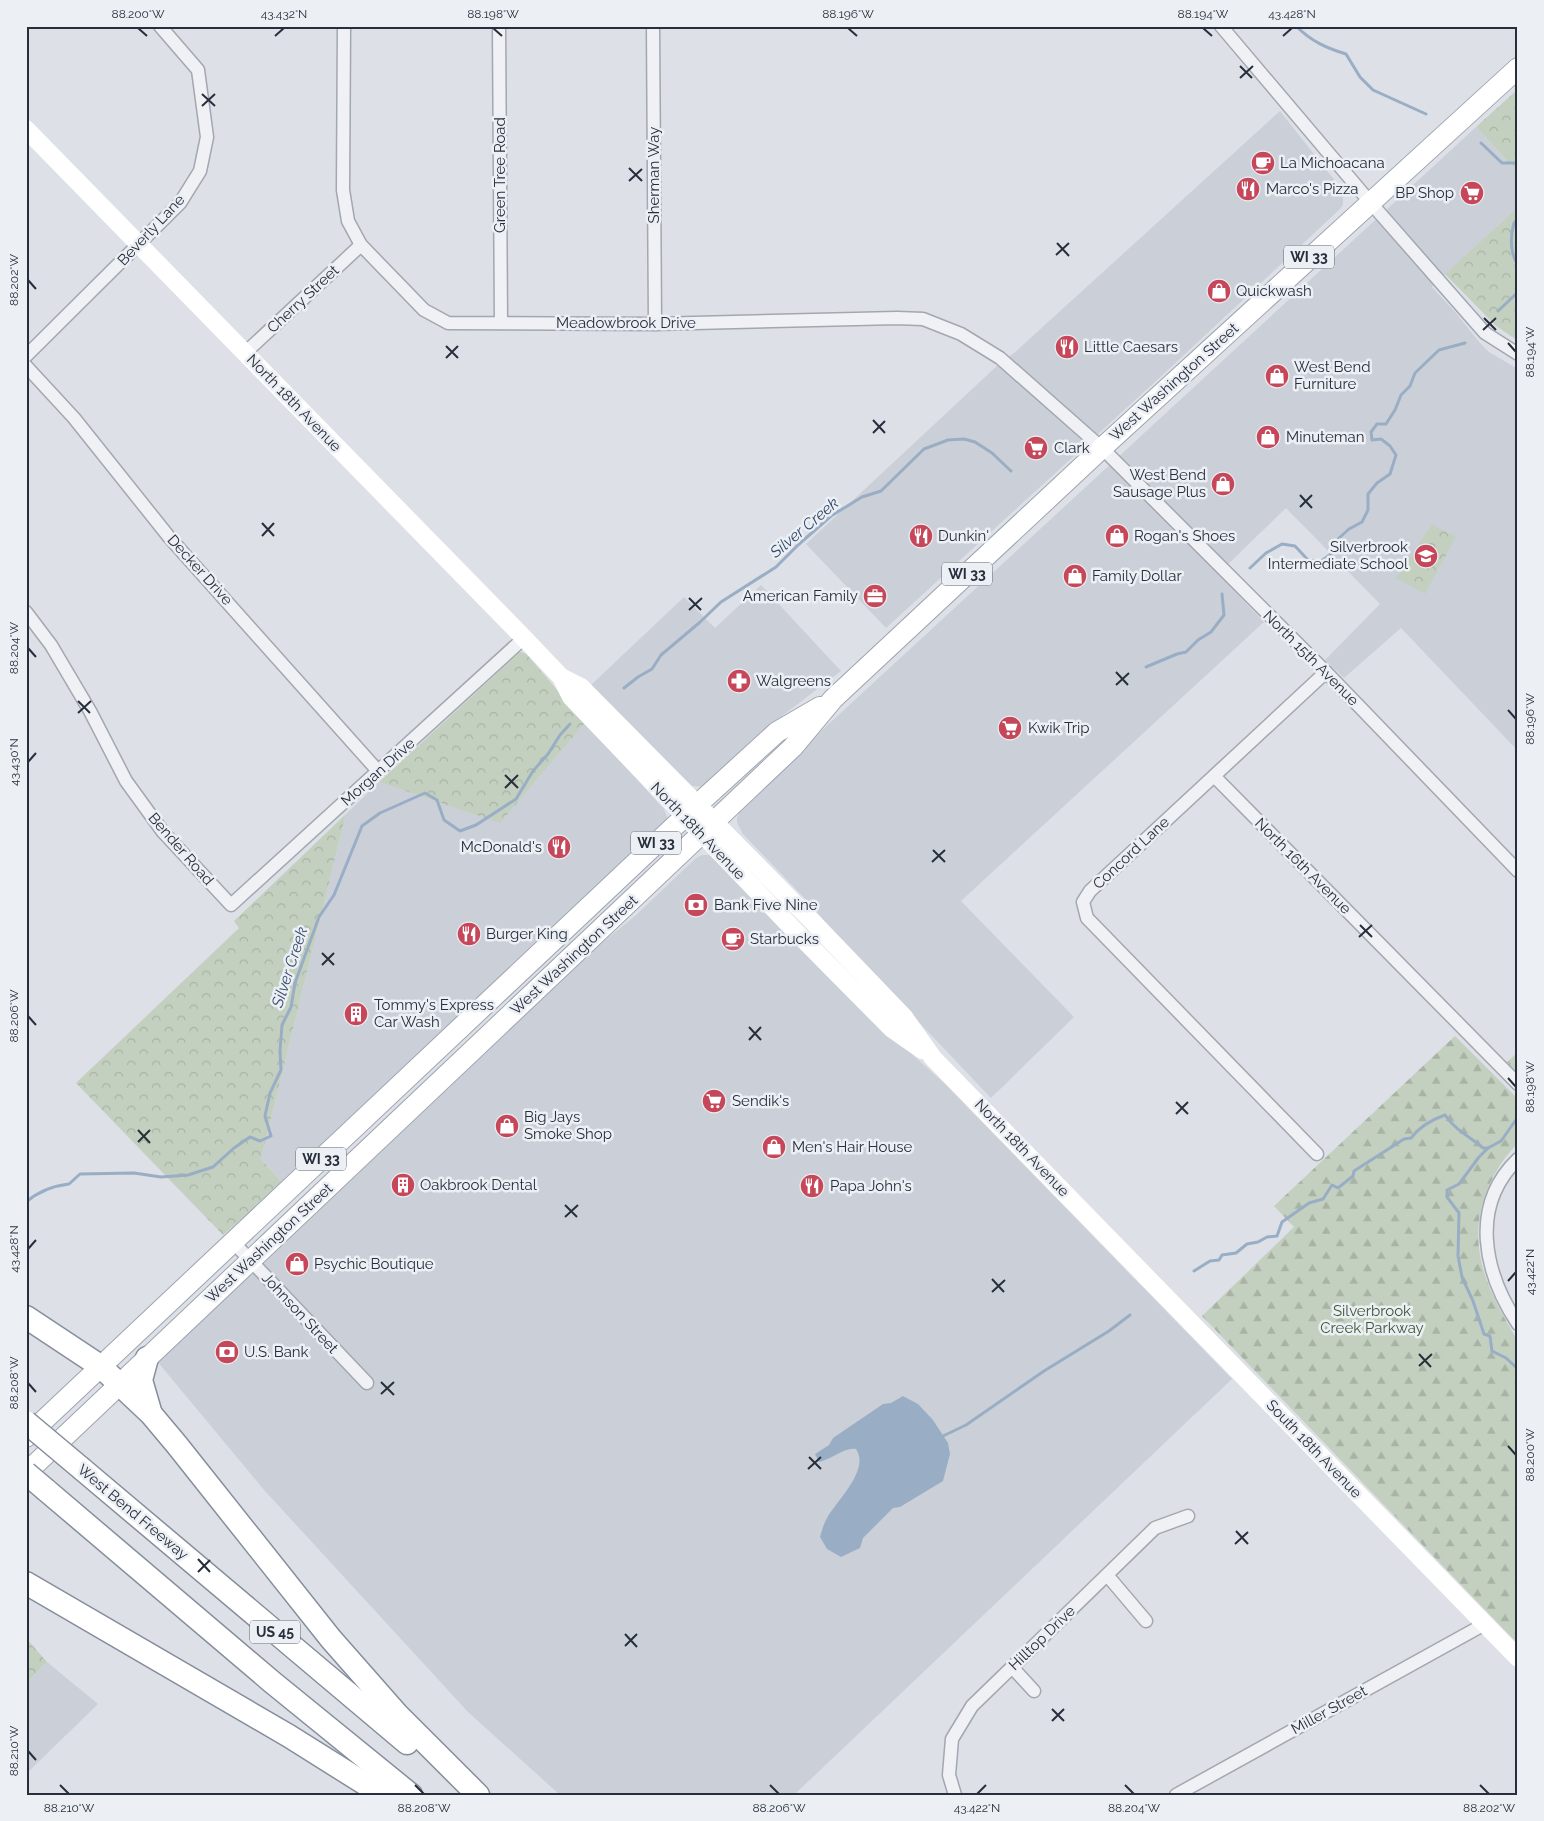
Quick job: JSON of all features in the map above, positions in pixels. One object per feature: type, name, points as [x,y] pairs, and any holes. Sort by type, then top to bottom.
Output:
[{"type":"highway","points":[[26,1317],[100,1366],[151,1414],[177,1444],[331,1639],[397,1714],[478,1795]]},
{"type":"highway","points":[[147,1358],[141,1380],[151,1414]]},
{"type":"highway","name":"West Bend Freeway","points":[[26,1422],[469,1795]]},
{"type":"highway","name":"US 45","points":[[26,1473],[272,1682],[411,1795]]},
{"type":"highway","points":[[26,1583],[289,1736],[383,1795]]},
{"type":"main road","name":"West Washington Street","points":[[26,1473],[793,747],[832,700],[1102,448],[1518,68]]},
{"type":"main road","name":"West Washington Street","points":[[26,1437],[777,732],[832,700]]},
{"type":"street","name":"Beverly Lane","points":[[26,356],[180,203],[200,171],[207,137],[198,70],[160,26]]},
{"type":"street","name":"Meadowbrook Drive","points":[[344,26],[343,190],[348,221],[361,245],[424,310],[448,323],[655,324],[889,318],[923,319],[960,334],[1000,358],[1102,448]]},
{"type":"street","name":"Green Tree Road","points":[[499,26],[501,323]]},
{"type":"street","name":"Sherman Way","points":[[653,26],[655,324]]},
{"type":"street","points":[[1221,26],[1370,202],[1485,333],[1518,354]]},
{"type":"street","name":"North 18th Avenue","points":[[26,129],[561,677],[581,687],[707,828],[904,1017],[933,1058],[1110,1238]]},
{"type":"street","name":"Cherry Street","points":[[245,353],[361,245]]},
{"type":"street","name":"Decker Drive","points":[[26,366],[74,418],[169,537],[378,771]]},
{"type":"street","name":"North 15th Avenue","points":[[1102,448],[1326,672],[1518,871]]},
{"type":"street","name":"Bender Road","points":[[26,612],[51,644],[126,781],[163,832],[231,905]]},
{"type":"street","name":"Morgan Drive","points":[[231,905],[524,638]]},
{"type":"street","name":"Concord Lane","points":[[1317,1154],[1087,918],[1083,902],[1090,891],[1326,672]]},
{"type":"street","name":"North 16th Avenue","points":[[1214,776],[1518,1084]]},
{"type":"street","points":[[1518,1159],[1497,1187],[1487,1215],[1486,1247],[1495,1281],[1518,1324]]},
{"type":"street","name":"South 18th Avenue","points":[[1110,1238],[1483,1625],[1518,1658]]},
{"type":"street","name":"Johnson Street","points":[[233,1242],[367,1383]]},
{"type":"street","name":"Hilltop Drive","points":[[955,1795],[949,1775],[952,1739],[972,1706],[1155,1528],[1188,1516]]},
{"type":"street","points":[[1107,1575],[1146,1621]]},
{"type":"street","name":"Miller Street","points":[[1176,1795],[1483,1625]]},
{"type":"street","points":[[1012,1667],[1034,1691]]},
{"type":"shaded area","points":[[1280,111],[1340,187],[1343,193],[1343,205],[1340,209],[1169,369],[886,628],[806,544],[999,364],[1014,353]]},
{"type":"shaded area","points":[[1476,127],[1518,172],[1518,207],[1432,287],[1489,352],[1518,369],[1518,751],[1401,628],[1344,678],[1325,660],[1380,604],[1286,508],[1218,574],[1264,622],[961,901],[1074,1017],[991,1098],[833,932],[811,905],[743,834],[737,823],[739,813],[819,733]]},
{"type":"shaded area","points":[[761,585],[841,671],[778,719],[703,787],[692,786],[591,685],[684,597],[715,628]]},
{"type":"shaded area","points":[[585,723],[664,809],[667,817],[665,824],[282,1183],[261,1159],[346,814],[379,782],[500,822]]},
{"type":"shaded area","points":[[702,855],[709,855],[716,861],[856,1003],[946,1085],[1232,1379],[794,1795],[560,1795],[468,1712],[265,1491],[156,1360],[593,950],[635,916],[696,858]]},
{"type":"shaded area","points":[[47,1662],[98,1704],[26,1774],[26,1683]]},
{"type":"green space","points":[[1518,89],[1518,172],[1476,127]]},
{"type":"green space","points":[[1518,207],[1518,341],[1495,325],[1445,274]]},
{"type":"green space","points":[[1432,524],[1456,537],[1425,594],[1396,578]]},
{"type":"green space","points":[[520,652],[525,653],[530,658],[585,723],[500,823],[379,782]]},
{"type":"green space","points":[[346,814],[261,1159],[282,1183],[223,1235],[76,1083],[239,928],[234,921]]},
{"type":"green space","name":"Silverbrook Creek Parkway","points":[[1455,1036],[1518,1099],[1518,1143],[1501,1164],[1488,1188],[1481,1209],[1478,1229],[1479,1249],[1489,1286],[1518,1341],[1518,1644],[1202,1316],[1294,1227],[1274,1206]]},
{"type":"green space","points":[[1518,1052],[1518,1076],[1505,1064]]},
{"type":"green space","points":[[26,1638],[47,1662],[26,1683]]},
{"type":"water","points":[[903,1396],[918,1404],[933,1420],[948,1443],[950,1454],[943,1481],[900,1507],[893,1508],[863,1538],[860,1548],[841,1557],[827,1549],[820,1537],[827,1518],[856,1475],[859,1457],[856,1449],[847,1450],[819,1462],[815,1454],[829,1445],[833,1438],[883,1404],[891,1403]]},
{"type":"waterway","name":"Silver Creek","points":[[1296,26],[1307,36],[1319,43],[1346,54],[1360,77],[1373,90],[1426,114]]},
{"type":"waterway","name":"Silver Creek","points":[[1481,143],[1502,163],[1518,163]]},
{"type":"waterway","name":"Silver Creek","points":[[1518,220],[1514,223],[1511,239],[1513,256],[1518,265]]},
{"type":"waterway","name":"Silver Creek","points":[[1498,311],[1516,294],[1518,289]]},
{"type":"waterway","name":"Silver Creek","points":[[1250,568],[1266,553],[1282,544],[1295,546],[1308,560],[1320,562],[1335,551],[1339,538],[1349,529],[1362,522],[1368,510],[1368,494],[1377,483],[1390,474],[1396,455],[1390,446],[1381,439],[1372,440],[1371,432],[1377,424],[1386,424],[1395,410],[1401,395],[1410,386],[1415,373],[1439,350],[1465,343]]},
{"type":"waterway","name":"Silver Creek","points":[[624,688],[652,669],[661,655],[721,602],[776,567],[831,516],[862,497],[881,491],[924,449],[948,440],[964,439],[975,442],[992,453],[1011,471]]},
{"type":"waterway","name":"Silver Creek","points":[[1146,667],[1186,652],[1198,640],[1211,632],[1224,615],[1222,594]]},
{"type":"waterway","name":"Silver Creek","points":[[26,1202],[46,1190],[69,1184],[80,1174],[134,1173],[161,1177],[188,1175],[213,1167],[234,1148],[250,1137],[260,1141],[271,1136],[265,1116],[270,1093],[281,1070],[282,1025],[291,1007],[295,983],[319,917],[334,895],[362,826],[380,813],[425,793],[437,800],[444,820],[460,831],[476,825],[516,799],[533,771],[570,724]]},
{"type":"waterway","points":[[1194,1271],[1210,1261],[1219,1260],[1222,1255],[1236,1253],[1247,1244],[1258,1242],[1267,1237],[1277,1236],[1282,1222],[1309,1203],[1323,1199],[1332,1185],[1338,1188],[1353,1176],[1354,1171],[1404,1139],[1411,1138],[1430,1121],[1445,1115],[1463,1133],[1483,1148],[1488,1148]]},
{"type":"waterway","points":[[1518,1117],[1501,1141],[1488,1148],[1479,1157],[1459,1184],[1447,1190],[1447,1197],[1459,1213],[1458,1256],[1462,1277],[1473,1301],[1484,1334],[1490,1336],[1492,1351],[1506,1358],[1518,1369]]},
{"type":"waterway","points":[[943,1436],[966,1425],[1044,1371],[1109,1331],[1130,1315]]},
{"type":"waterway","points":[[1518,1425],[1518,1433]]},
{"type":"place","name":"La Michoacana","points":[[1263,163]]},
{"type":"place","name":"Marco's Pizza","points":[[1248,189]]},
{"type":"place","name":"BP Shop","points":[[1472,193]]},
{"type":"place","name":"Quickwash","points":[[1219,291]]},
{"type":"place","name":"Little Caesars","points":[[1067,347]]},
{"type":"place","name":"West Bend Furniture","points":[[1277,376]]},
{"type":"place","name":"Minuteman","points":[[1268,437]]},
{"type":"place","name":"Clark","points":[[1036,448]]},
{"type":"place","name":"West Bend Sausage Plus","points":[[1223,484]]},
{"type":"place","name":"Dunkin'","points":[[921,536]]},
{"type":"place","name":"Rogan's Shoes","points":[[1117,536]]},
{"type":"place","name":"Silverbrook Intermediate School","points":[[1426,556]]},
{"type":"place","name":"Family Dollar","points":[[1075,576]]},
{"type":"place","name":"American Family","points":[[875,596]]},
{"type":"place","name":"Walgreens","points":[[739,681]]},
{"type":"place","name":"Kwik Trip","points":[[1010,728]]},
{"type":"place","name":"McDonald's","points":[[559,847]]},
{"type":"place","name":"Bank Five Nine","points":[[696,905]]},
{"type":"place","name":"Burger King","points":[[469,934]]},
{"type":"place","name":"Starbucks","points":[[733,939]]},
{"type":"place","name":"Tommy's Express Car Wash","points":[[356,1014]]},
{"type":"place","name":"Sendik's","points":[[714,1101]]},
{"type":"place","name":"Big Jays Smoke Shop","points":[[507,1126]]},
{"type":"place","name":"Men's Hair House","points":[[774,1147]]},
{"type":"place","name":"Oakbrook Dental","points":[[403,1185]]},
{"type":"place","name":"Papa John's","points":[[812,1186]]},
{"type":"place","name":"Psychic Boutique","points":[[297,1264]]},
{"type":"place","name":"U.S. Bank","points":[[227,1352]]}]
